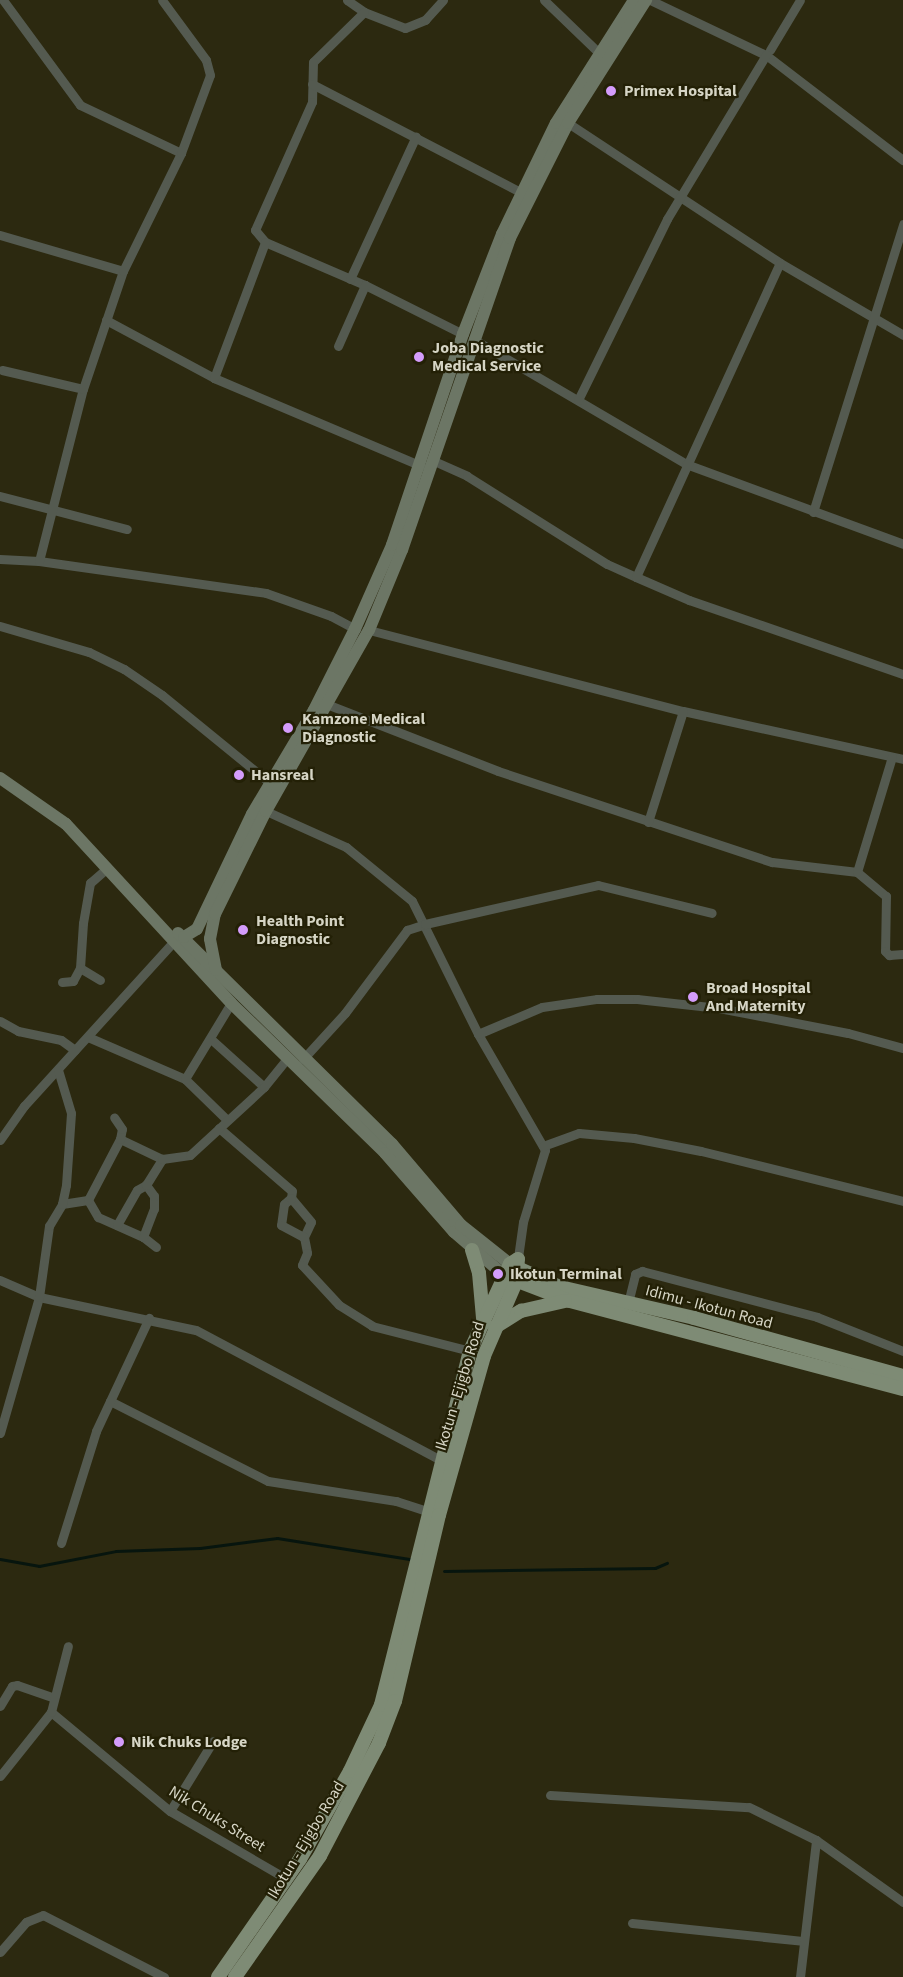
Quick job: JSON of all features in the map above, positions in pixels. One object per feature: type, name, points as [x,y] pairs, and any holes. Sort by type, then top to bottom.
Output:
[{"type":"main road","points":[[185,944],[197,929],[270,783],[355,629],[421,466],[520,192],[556,123],[634,0]]},
{"type":"main road","points":[[506,236],[568,123],[648,0]]},
{"type":"main road","points":[[216,970],[210,939],[215,914],[266,811],[329,705],[369,630],[434,461],[468,337]]},
{"type":"main road","points":[[0,772],[69,821],[185,944],[231,1002],[385,1153],[472,1250],[514,1270]]},
{"type":"main road","points":[[0,778],[66,824],[185,944],[216,970],[303,1059],[392,1144],[461,1225],[538,1291],[903,1389]]},
{"type":"main road","points":[[185,944],[210,939]]},
{"type":"main road","points":[[472,1250],[489,1324],[538,1305],[570,1301]]},
{"type":"main road","name":"Idimu - Ikotun Road","points":[[514,1270],[548,1283],[903,1376]]},
{"type":"main road","name":"Ikotun - Ejigbo Road","points":[[235,1977],[320,1856],[365,1773],[395,1701],[439,1515],[489,1324],[514,1270]]},
{"type":"main road","name":"Ikotun - Ejigbo Road","points":[[218,1977],[306,1848],[350,1771],[381,1705],[470,1351],[489,1324]]},
{"type":"main road","points":[[306,1848],[320,1856]]},
{"type":"street","points":[[3,0],[80,105],[181,153]]},
{"type":"street","points":[[39,561],[83,389],[106,320],[123,271],[181,153],[210,67],[162,0]]},
{"type":"street","points":[[348,0],[364,12],[397,27],[412,27],[443,0]]},
{"type":"street","points":[[544,0],[599,53]]},
{"type":"street","points":[[648,0],[768,52],[903,160]]},
{"type":"street","points":[[578,400],[667,219],[684,196],[800,0]]},
{"type":"street","points":[[364,12],[316,58],[310,108],[256,223],[255,230],[265,242],[365,285],[468,337],[686,464],[903,544]]},
{"type":"street","points":[[312,84],[520,192]]},
{"type":"street","points":[[568,123],[684,196],[780,263],[903,335]]},
{"type":"street","points":[[350,279],[416,136]]},
{"type":"street","points":[[813,512],[903,224]]},
{"type":"street","points":[[0,235],[123,271]]},
{"type":"street","points":[[214,378],[265,242]]},
{"type":"street","points":[[636,578],[686,464],[780,263]]},
{"type":"street","points":[[338,346],[365,285]]},
{"type":"street","points":[[106,320],[214,378],[421,466]]},
{"type":"street","points":[[2,370],[83,389]]},
{"type":"street","points":[[434,461],[467,476],[607,564],[636,578],[689,600],[903,674]]},
{"type":"street","points":[[0,496],[127,529]]},
{"type":"street","points":[[0,559],[39,561],[266,593],[332,616],[355,629]]},
{"type":"street","points":[[0,626],[68,645],[124,669],[162,695],[270,783]]},
{"type":"street","points":[[369,630],[683,711],[903,759]]},
{"type":"street","points":[[329,705],[498,771],[772,862],[857,872],[886,897],[885,951],[890,955],[903,954]]},
{"type":"street","points":[[648,822],[683,711]]},
{"type":"street","points":[[857,872],[892,757]]},
{"type":"street","points":[[266,811],[346,847],[412,900],[425,924],[478,1034],[543,1146],[546,1156],[523,1222],[514,1270]]},
{"type":"street","points":[[62,982],[73,981],[80,968],[90,884],[107,867]]},
{"type":"street","points":[[303,1059],[345,1013],[407,930],[598,885],[712,913]]},
{"type":"street","points":[[0,1140],[24,1106],[75,1050],[185,944]]},
{"type":"street","points":[[80,968],[100,980]]},
{"type":"street","points":[[478,1034],[542,1007],[597,999],[637,999],[719,1008],[848,1033],[903,1048]]},
{"type":"street","points":[[185,1079],[212,1040],[231,1002]]},
{"type":"street","points":[[0,1021],[18,1031],[61,1040],[75,1050]]},
{"type":"street","points":[[88,1037],[185,1079],[226,1119]]},
{"type":"street","points":[[212,1040],[264,1087]]},
{"type":"street","points":[[120,1139],[162,1159],[190,1155],[226,1119],[264,1087],[287,1059]]},
{"type":"street","points":[[0,1433],[39,1297],[49,1226],[62,1204],[71,1113],[58,1070]]},
{"type":"street","points":[[88,1200],[120,1139],[122,1129],[114,1117]]},
{"type":"street","points":[[219,1128],[288,1186],[291,1198],[311,1222],[304,1237],[307,1253],[302,1265],[339,1305],[372,1326],[470,1351]]},
{"type":"street","points":[[543,1146],[579,1133],[634,1138],[701,1150],[903,1201]]},
{"type":"street","points":[[117,1225],[137,1190],[146,1185],[162,1159]]},
{"type":"street","points":[[143,1237],[154,1209],[154,1196],[146,1185]]},
{"type":"street","points":[[291,1198],[284,1204],[281,1225],[304,1237]]},
{"type":"street","points":[[62,1204],[88,1200]]},
{"type":"street","points":[[88,1200],[98,1216],[143,1237],[156,1247]]},
{"type":"street","points":[[628,1303],[635,1274],[642,1271],[817,1317],[903,1351]]},
{"type":"street","points":[[0,1280],[39,1297],[149,1318],[196,1330],[441,1460]]},
{"type":"street","points":[[61,1543],[96,1431],[149,1318]]},
{"type":"street","points":[[110,1401],[268,1481],[396,1501],[430,1512]]},
{"type":"street","points":[[0,1776],[51,1712],[68,1646]]},
{"type":"street","points":[[0,1706],[12,1686],[18,1685],[54,1698]]},
{"type":"street","name":"Nik Chuks Street","points":[[51,1712],[170,1811],[287,1879]]},
{"type":"street","points":[[170,1811],[213,1741]]},
{"type":"street","points":[[550,1795],[749,1807],[816,1840],[903,1902]]},
{"type":"street","points":[[800,1977],[802,1941],[816,1840]]},
{"type":"street","points":[[0,1952],[26,1922],[43,1915],[164,1977]]},
{"type":"street","points":[[632,1923],[802,1941]]},
{"type":"waterway","points":[[0,1559],[39,1566],[116,1551],[200,1548],[277,1538],[409,1559]]},
{"type":"waterway","points":[[444,1571],[655,1568],[667,1563]]},
{"type":"place","name":"Primex Hospital","points":[[611,91]]},
{"type":"place","name":"Joba Diagnostic Medical Service","points":[[419,357]]},
{"type":"place","name":"Kamzone Medical Diagnostic","points":[[288,728]]},
{"type":"place","name":"Hansreal","points":[[239,775]]},
{"type":"place","name":"Health Point Diagnostic","points":[[243,930]]},
{"type":"place","name":"Broad Hospital And Maternity","points":[[693,997]]},
{"type":"place","name":"Ikotun Terminal","points":[[498,1274]]},
{"type":"place","name":"Nik Chuks Lodge","points":[[119,1742]]}]
